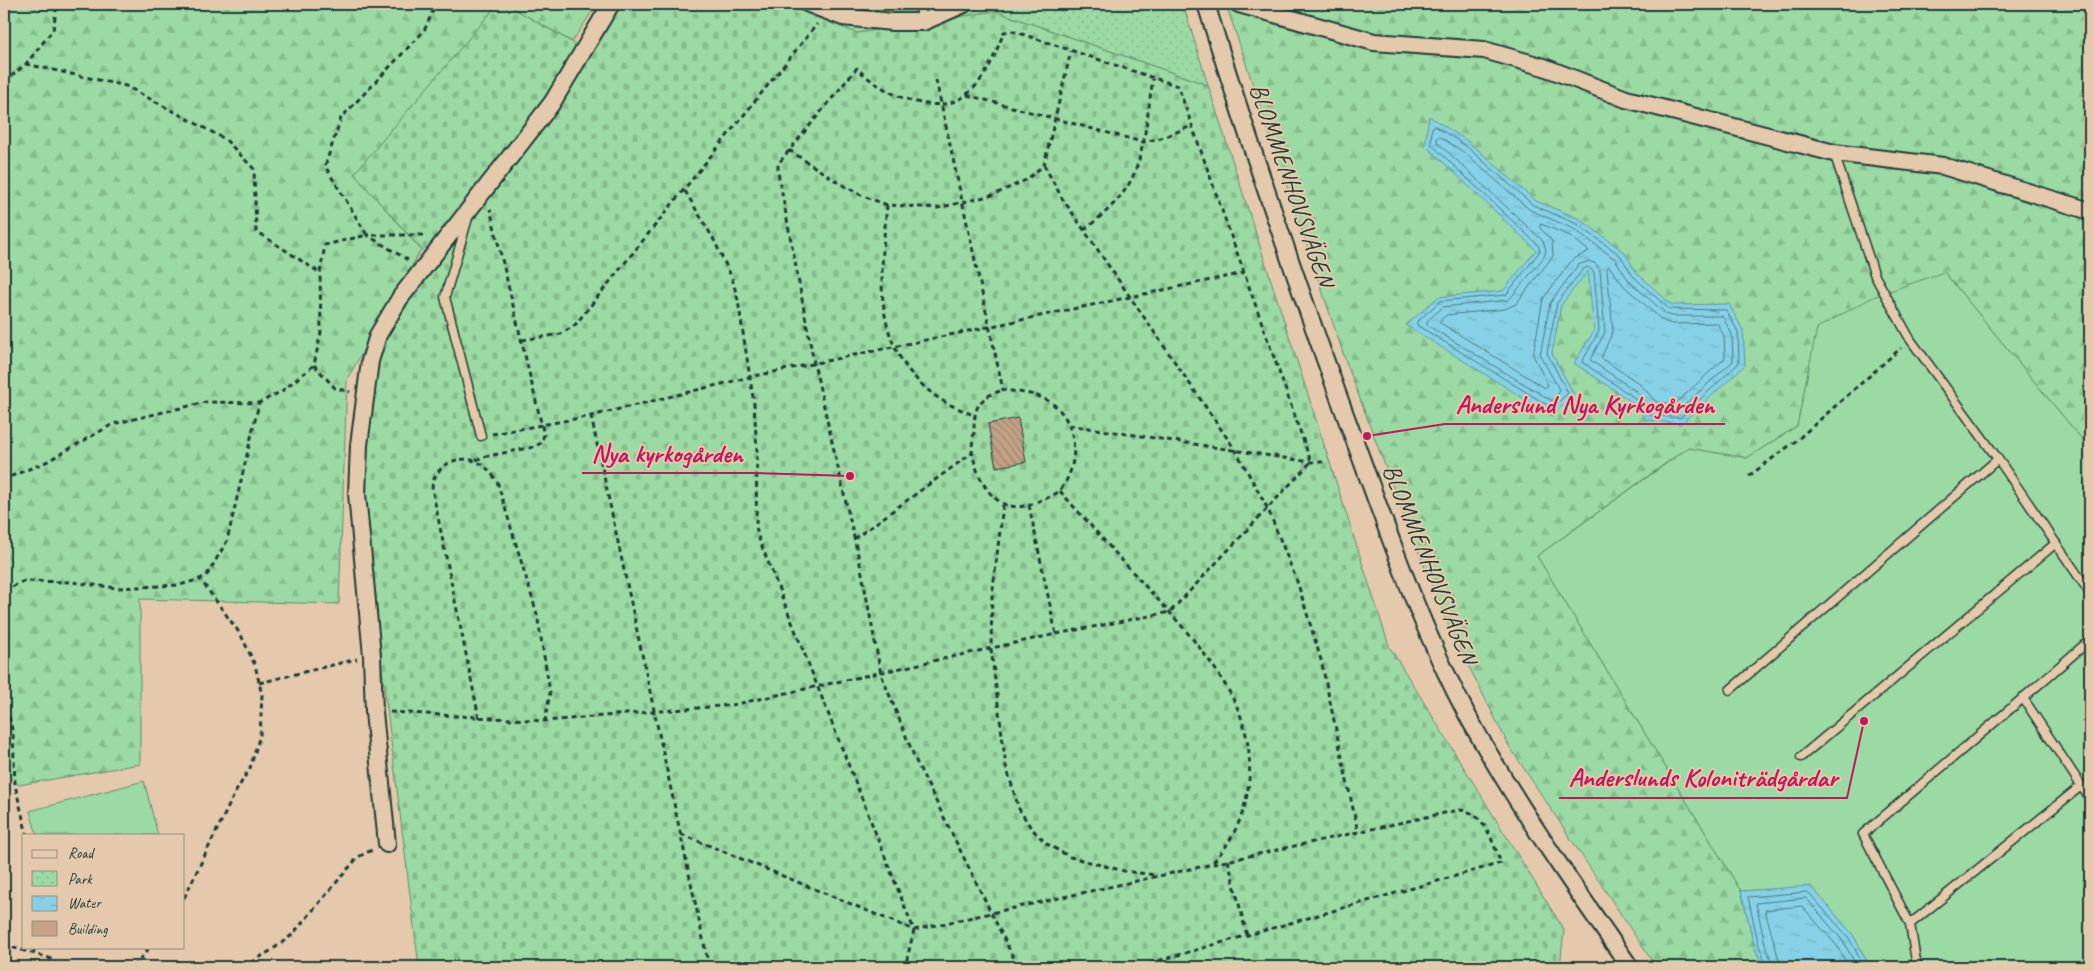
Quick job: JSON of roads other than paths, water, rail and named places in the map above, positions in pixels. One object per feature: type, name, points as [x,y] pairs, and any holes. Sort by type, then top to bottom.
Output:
[{"type":"street","points":[[387,844],[374,712],[372,656],[357,494],[364,395],[370,361],[378,335],[400,298],[552,103],[611,4]]},
{"type":"street","points":[[809,4],[843,17],[861,20],[923,22],[964,4]]},
{"type":"street","name":"BLOMMENHOVSVÄGEN","points":[[1206,4],[1329,371],[1384,525],[1433,643],[1470,720],[1500,771],[1562,870],[1630,967]]},
{"type":"street","points":[[1239,4],[1374,42],[1484,50],[1544,67],[1626,99],[1834,154],[1943,166],[2090,211]]},
{"type":"lane","points":[[919,4],[923,22]]},
{"type":"lane","points":[[1834,154],[1876,276],[1910,339],[1998,459],[2090,593]]},
{"type":"lane","points":[[472,206],[445,298],[481,436]]},
{"type":"lane","points":[[1730,690],[1998,459]]},
{"type":"lane","points":[[1801,758],[2056,543]]},
{"type":"lane","points":[[1917,967],[1910,924],[1862,834],[2090,640]]},
{"type":"lane","points":[[2023,698],[2090,799]]},
{"type":"lane","points":[[1910,924],[2081,786]]},
{"type":"water","points":[[1429,116],[1469,142],[1536,201],[1580,219],[1624,252],[1637,273],[1672,305],[1729,304],[1743,330],[1745,365],[1681,424],[1647,420],[1629,400],[1574,363],[1594,331],[1588,271],[1561,305],[1552,354],[1574,394],[1552,416],[1406,325],[1438,297],[1503,291],[1536,250],[1425,145]]},
{"type":"water","points":[[1811,886],[1853,935],[1870,967],[1763,967],[1755,948],[1741,891]]},
{"type":"place","name":"Anderslund Nya Kyrkogården","points":[[1367,436]]},
{"type":"place","name":"Nya kyrkogården","points":[[850,476]]},
{"type":"place","name":"Anderslunds Koloniträdgårdar","points":[[1864,721]]}]
